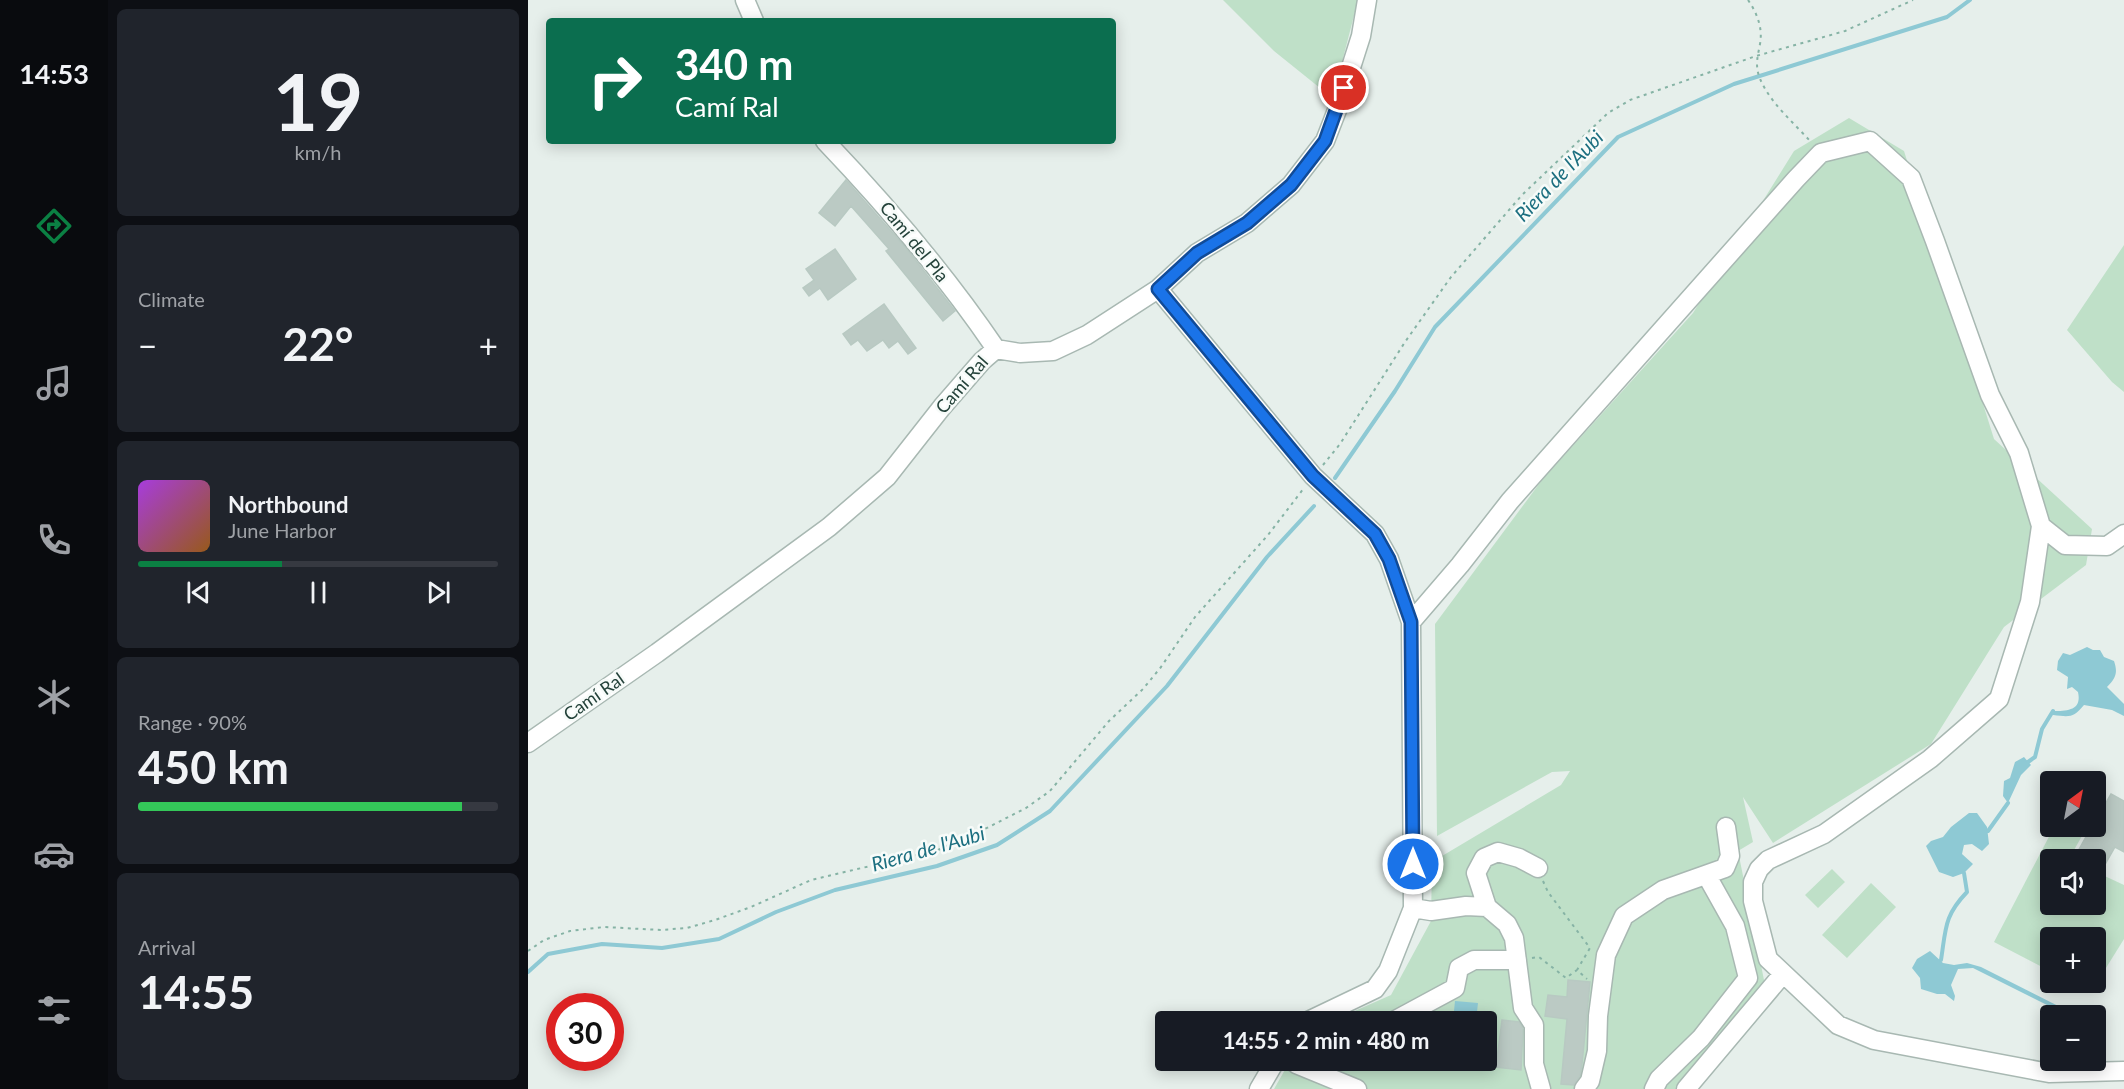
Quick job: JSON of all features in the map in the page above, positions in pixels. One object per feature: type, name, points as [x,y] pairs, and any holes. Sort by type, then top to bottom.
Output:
[{"type":"street","points":[[745,0],[753,18]]},
{"type":"street","name":"Camí Ral","points":[[528,743],[657,653],[829,527],[887,477],[956,391],[982,361],[996,349],[1020,353],[1053,351],[1087,335],[1158,289],[1197,253],[1247,223],[1291,185],[1325,141],[1361,36],[1367,0]]},
{"type":"street","points":[[1411,622],[1460,565],[1510,501],[1604,393],[1821,153],[1870,141],[1911,178],[1990,395],[2019,453],[2041,526],[2030,602],[1999,699],[1930,759],[1892,786],[1824,834],[1768,860],[1759,869],[1753,882],[1754,901],[1768,959],[1782,975],[1838,1025],[1874,1040],[2049,1073],[2124,1071]]},
{"type":"street","name":"Camí del Pla","points":[[828,144],[902,224],[996,349]]},
{"type":"street","points":[[1158,289],[1313,476],[1375,534],[1389,559],[1411,622],[1413,908],[1388,971],[1375,989],[1329,1011]]},
{"type":"street","points":[[2041,526],[2065,545],[2107,546],[2124,534]]},
{"type":"street","points":[[1584,1089],[1590,1081],[1597,1051],[1606,955],[1624,916],[1663,890],[1725,868],[1730,856],[1726,826]]},
{"type":"street","points":[[1538,868],[1519,858],[1498,852],[1484,858],[1476,873],[1487,907],[1507,924],[1514,938],[1523,1008],[1534,1025],[1534,1064],[1541,1089]]},
{"type":"street","points":[[1654,1089],[1659,1079],[1701,1038],[1748,978],[1736,926],[1707,876]]},
{"type":"street","points":[[1413,908],[1431,911],[1466,906],[1487,907]]},
{"type":"street","points":[[1412,1011],[1455,988],[1459,968],[1474,960],[1517,960]]},
{"type":"street","points":[[1686,1089],[1782,975]]},
{"type":"street","points":[[1259,1089],[1270,1071]]},
{"type":"street","points":[[1329,1071],[1357,1089]]},
{"type":"path","points":[[1748,0],[1760,23],[1761,43],[1756,56],[1759,75],[1771,97],[1821,153]]},
{"type":"path","points":[[528,951],[544,940],[570,931],[604,927],[661,930],[687,928],[716,920],[752,907],[811,880],[938,850],[1026,808],[1050,791],[1109,721],[1143,689],[1195,617],[1268,535],[1340,444],[1405,342],[1451,277],[1499,220],[1608,112],[1630,100],[1756,56],[1845,31],[1913,0]]},
{"type":"path","points":[[1517,960],[1539,957],[1566,978],[1577,970],[1590,948],[1548,892],[1538,868]]},
{"type":"path","points":[[1577,970],[1601,990]]},
{"type":"green space","points":[[1223,0],[1358,0],[1341,66],[1325,92],[1274,51]]},
{"type":"green space","points":[[1849,118],[1904,151],[1994,439],[2092,529],[2086,565],[2004,627],[1931,744],[1773,843],[1743,797],[1753,842],[1738,851],[1765,985],[1676,1089],[1274,1089],[1284,1071],[1497,1071],[1497,1011],[1355,1011],[1391,995],[1431,921],[1432,862],[1561,785],[1570,771],[1552,772],[1437,836],[1435,624],[1542,480],[1693,313],[1794,151]]},
{"type":"green space","points":[[2124,245],[2124,392],[2112,382],[2067,330]]},
{"type":"green space","points":[[2049,837],[2081,837],[2075,849],[2043,849]]},
{"type":"green space","points":[[2040,854],[2040,915],[2106,915],[2106,877],[2124,885],[2124,939],[2106,968],[2106,927],[2040,927],[2040,966],[1994,942]]},
{"type":"green space","points":[[1832,869],[1845,882],[1818,908],[1805,895]]},
{"type":"green space","points":[[1871,883],[1896,907],[1847,958],[1822,935]]},
{"type":"water","points":[[2087,647],[2100,650],[2104,657],[2114,661],[2115,675],[2107,687],[2124,704],[2124,716],[2112,710],[2084,705],[2071,716],[2053,715],[2053,711],[2073,708],[2079,698],[2078,692],[2072,687],[2067,689],[2068,677],[2057,670],[2058,661],[2063,653],[2070,655]]},
{"type":"water","points":[[2024,757],[2031,765],[2021,775],[2008,803],[2003,796],[2004,781],[2010,778],[2015,762]]},
{"type":"water","points":[[1969,813],[1977,813],[1987,827],[1989,844],[1982,851],[1972,844],[1964,845],[1962,854],[1973,864],[1964,873],[1953,877],[1939,872],[1926,846],[1931,841],[1943,837],[1951,827]]},
{"type":"water","points":[[1930,951],[1943,963],[1954,965],[1967,963],[1981,967],[2056,1005],[2047,1005],[1973,968],[1958,969],[1951,985],[1955,996],[1954,1001],[1945,994],[1921,989],[1920,978],[1912,968],[1917,959]]},
{"type":"water","points":[[1455,1001],[1478,1003],[1477,1011],[1454,1011]]},
{"type":"building","points":[[846,180],[906,248],[955,311],[943,321],[886,251],[889,249],[851,206],[835,226],[819,213]]},
{"type":"building","points":[[835,249],[856,279],[828,300],[820,288],[809,296],[803,288],[814,280],[806,269]]},
{"type":"building","points":[[884,304],[916,348],[908,354],[898,341],[889,348],[883,340],[867,351],[858,340],[851,345],[843,334]]},
{"type":"building","points":[[2111,794],[2124,801],[2124,852],[2115,847],[2106,863],[2106,849],[2079,849],[2086,837],[2106,837],[2106,803]]},
{"type":"building","points":[[1568,980],[1590,982],[1582,1064],[1580,1076],[1574,1085],[1561,1084],[1567,1019],[1545,1016],[1548,995],[1567,997]]},
{"type":"building","points":[[1502,1020],[1519,1022],[1523,1028],[1521,1070],[1497,1067]]},
{"type":"waterway","name":"Riera de l'Aubi","points":[[1335,478],[1395,391],[1435,327],[1618,137],[1734,84],[1947,17],[1970,0]]},
{"type":"waterway","name":"Riera de l'Aubi","points":[[528,972],[548,954],[602,944],[662,948],[719,939],[776,912],[835,890],[937,866],[997,845],[1050,811],[1167,686],[1267,557],[1314,506]]},
{"type":"waterway","points":[[2028,762],[2035,757],[2042,729],[2053,711]]},
{"type":"waterway","points":[[1988,831],[2008,803]]},
{"type":"waterway","points":[[1941,960],[1947,923],[1959,900],[1967,892],[1964,873]]},
{"type":"route","points":[[1344,88],[1325,141],[1291,185],[1247,223],[1197,253],[1158,289],[1313,476],[1375,534],[1389,559],[1411,622],[1413,864]]}]
